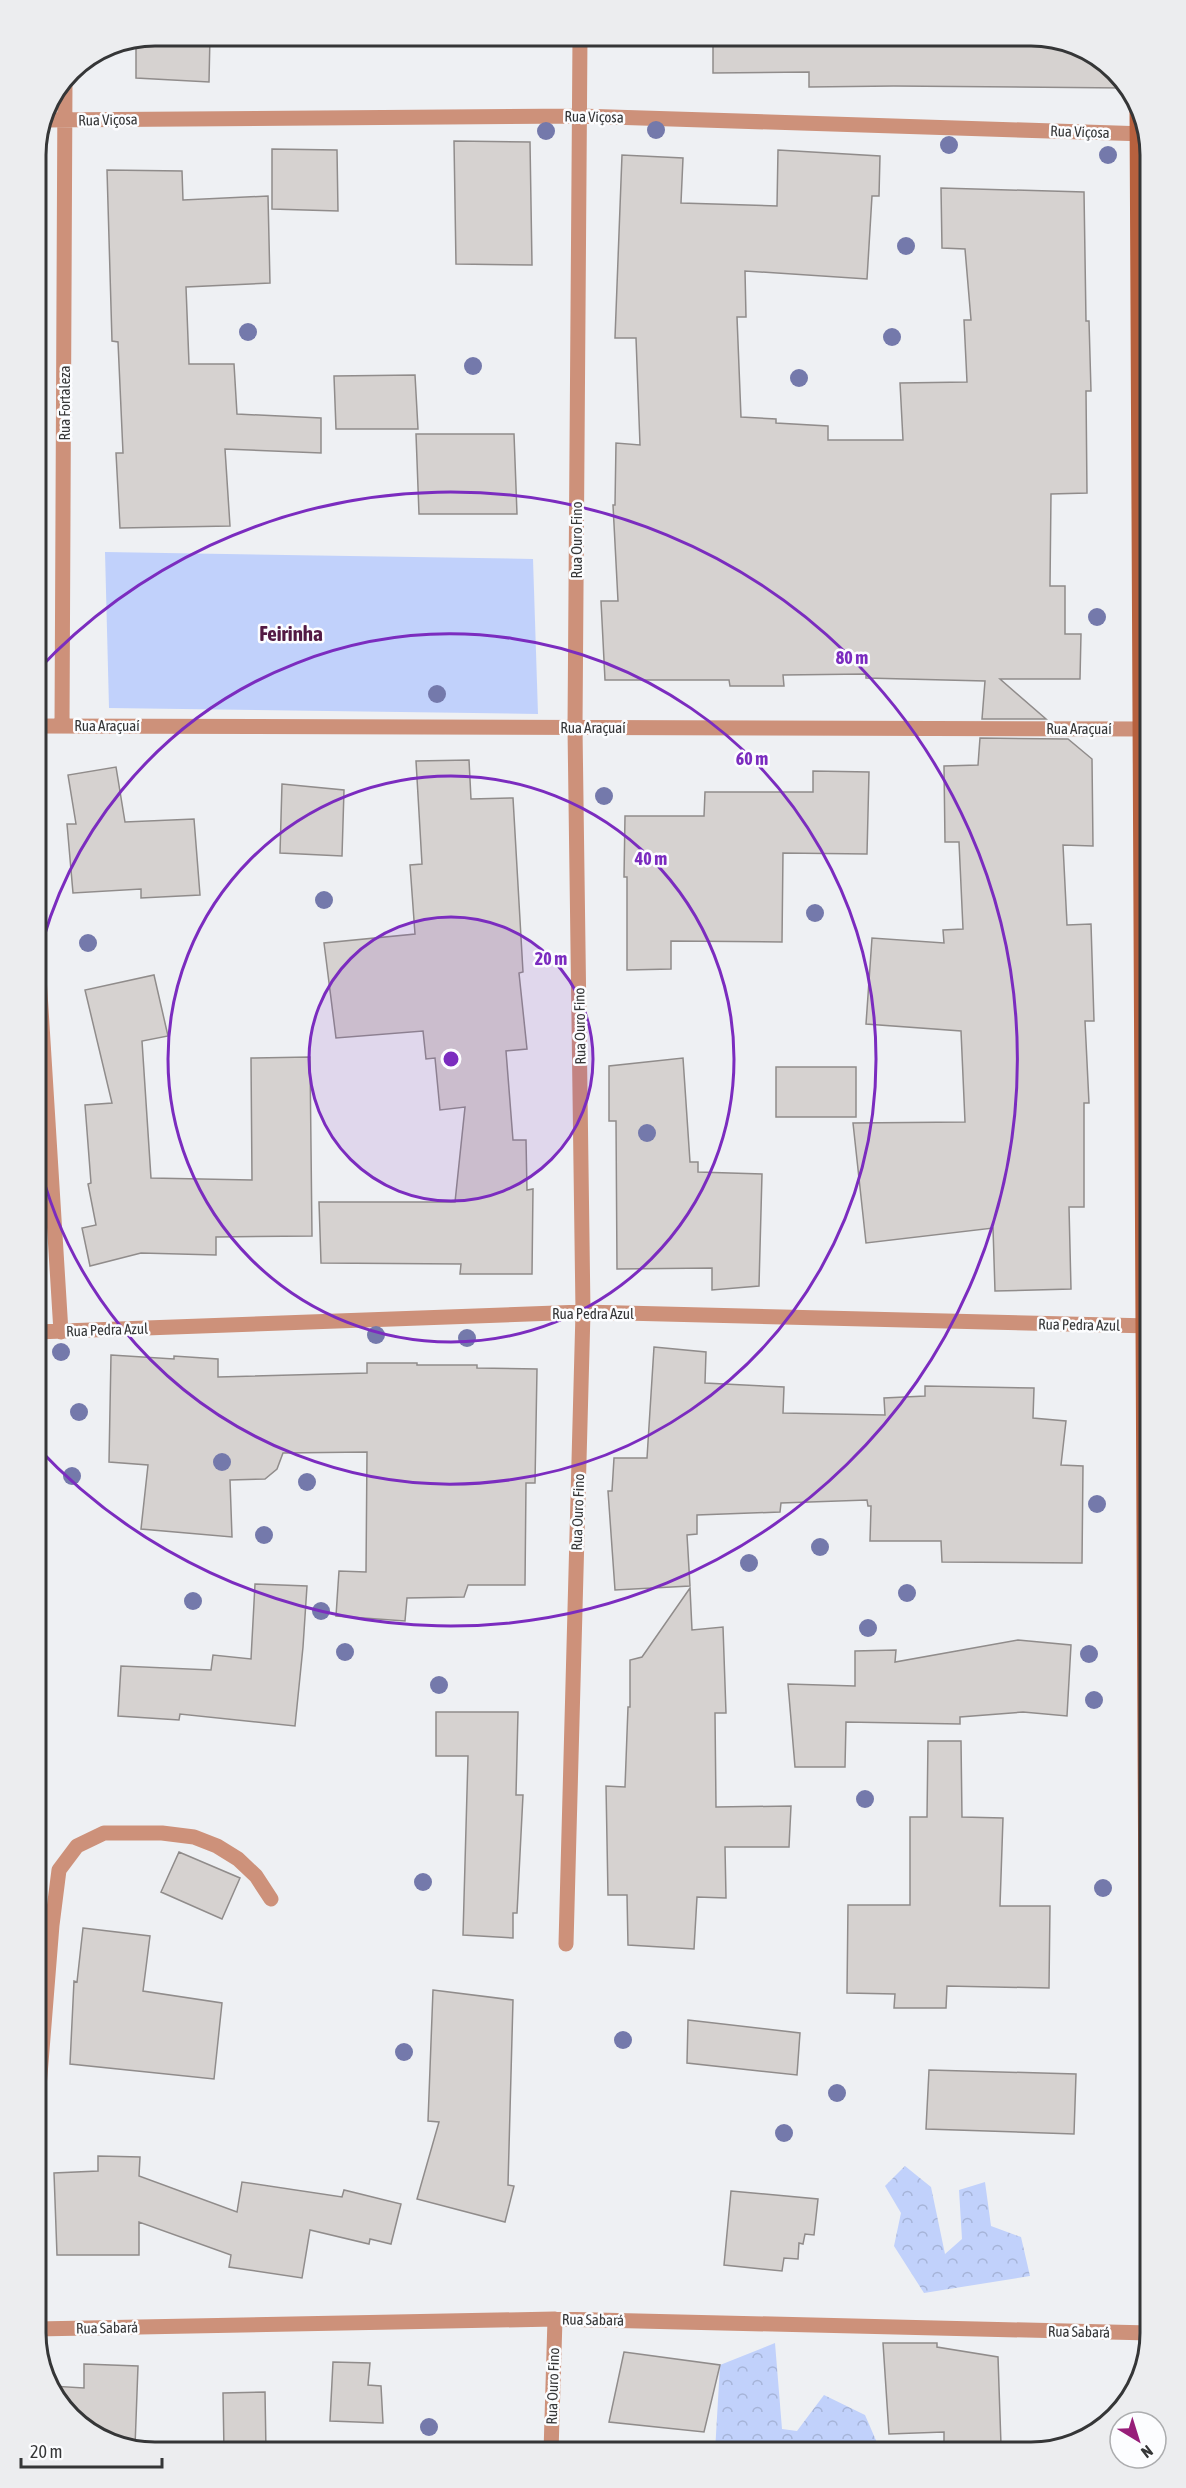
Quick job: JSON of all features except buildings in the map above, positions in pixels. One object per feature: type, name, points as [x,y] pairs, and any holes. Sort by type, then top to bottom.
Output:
[{"type":"street","name":"Rua Ouro Fino","points":[[566,1944],[584,1312],[575,728],[580,47]]},
{"type":"street","name":"Rua Fortaleza","points":[[62,726],[65,94]]},
{"type":"street","name":"Rua Viçosa","points":[[53,120],[579,116],[1137,134]]},
{"type":"street","name":"Rua Araçuaí","points":[[47,726],[1140,729]]},
{"type":"street","points":[[47,1099],[61,1332]]},
{"type":"street","name":"Rua Pedra Azul","points":[[46,1332],[584,1312],[1140,1326]]},
{"type":"street","points":[[46,1998],[52,1925],[60,1870],[77,1846],[104,1833],[162,1833],[202,1840],[238,1859],[256,1876],[271,1899]]},
{"type":"street","name":"Rua Ouro Fino","points":[[551,2441],[555,2319]]},
{"type":"street","name":"Rua Sabará","points":[[46,2329],[555,2319],[1140,2336]]},
{"type":"green space","points":[[105,552],[533,559],[538,714],[109,708]]},
{"type":"green space","points":[[905,2166],[931,2187],[945,2254],[962,2239],[959,2190],[985,2182],[991,2226],[1021,2237],[1030,2276],[924,2293],[894,2246],[901,2213],[885,2186]]},
{"type":"green space","points":[[775,2343],[782,2429],[797,2431],[824,2395],[865,2415],[877,2442],[716,2442],[720,2365]]},
{"type":"district","name":"Feirinha","points":[[291,634]]}]
